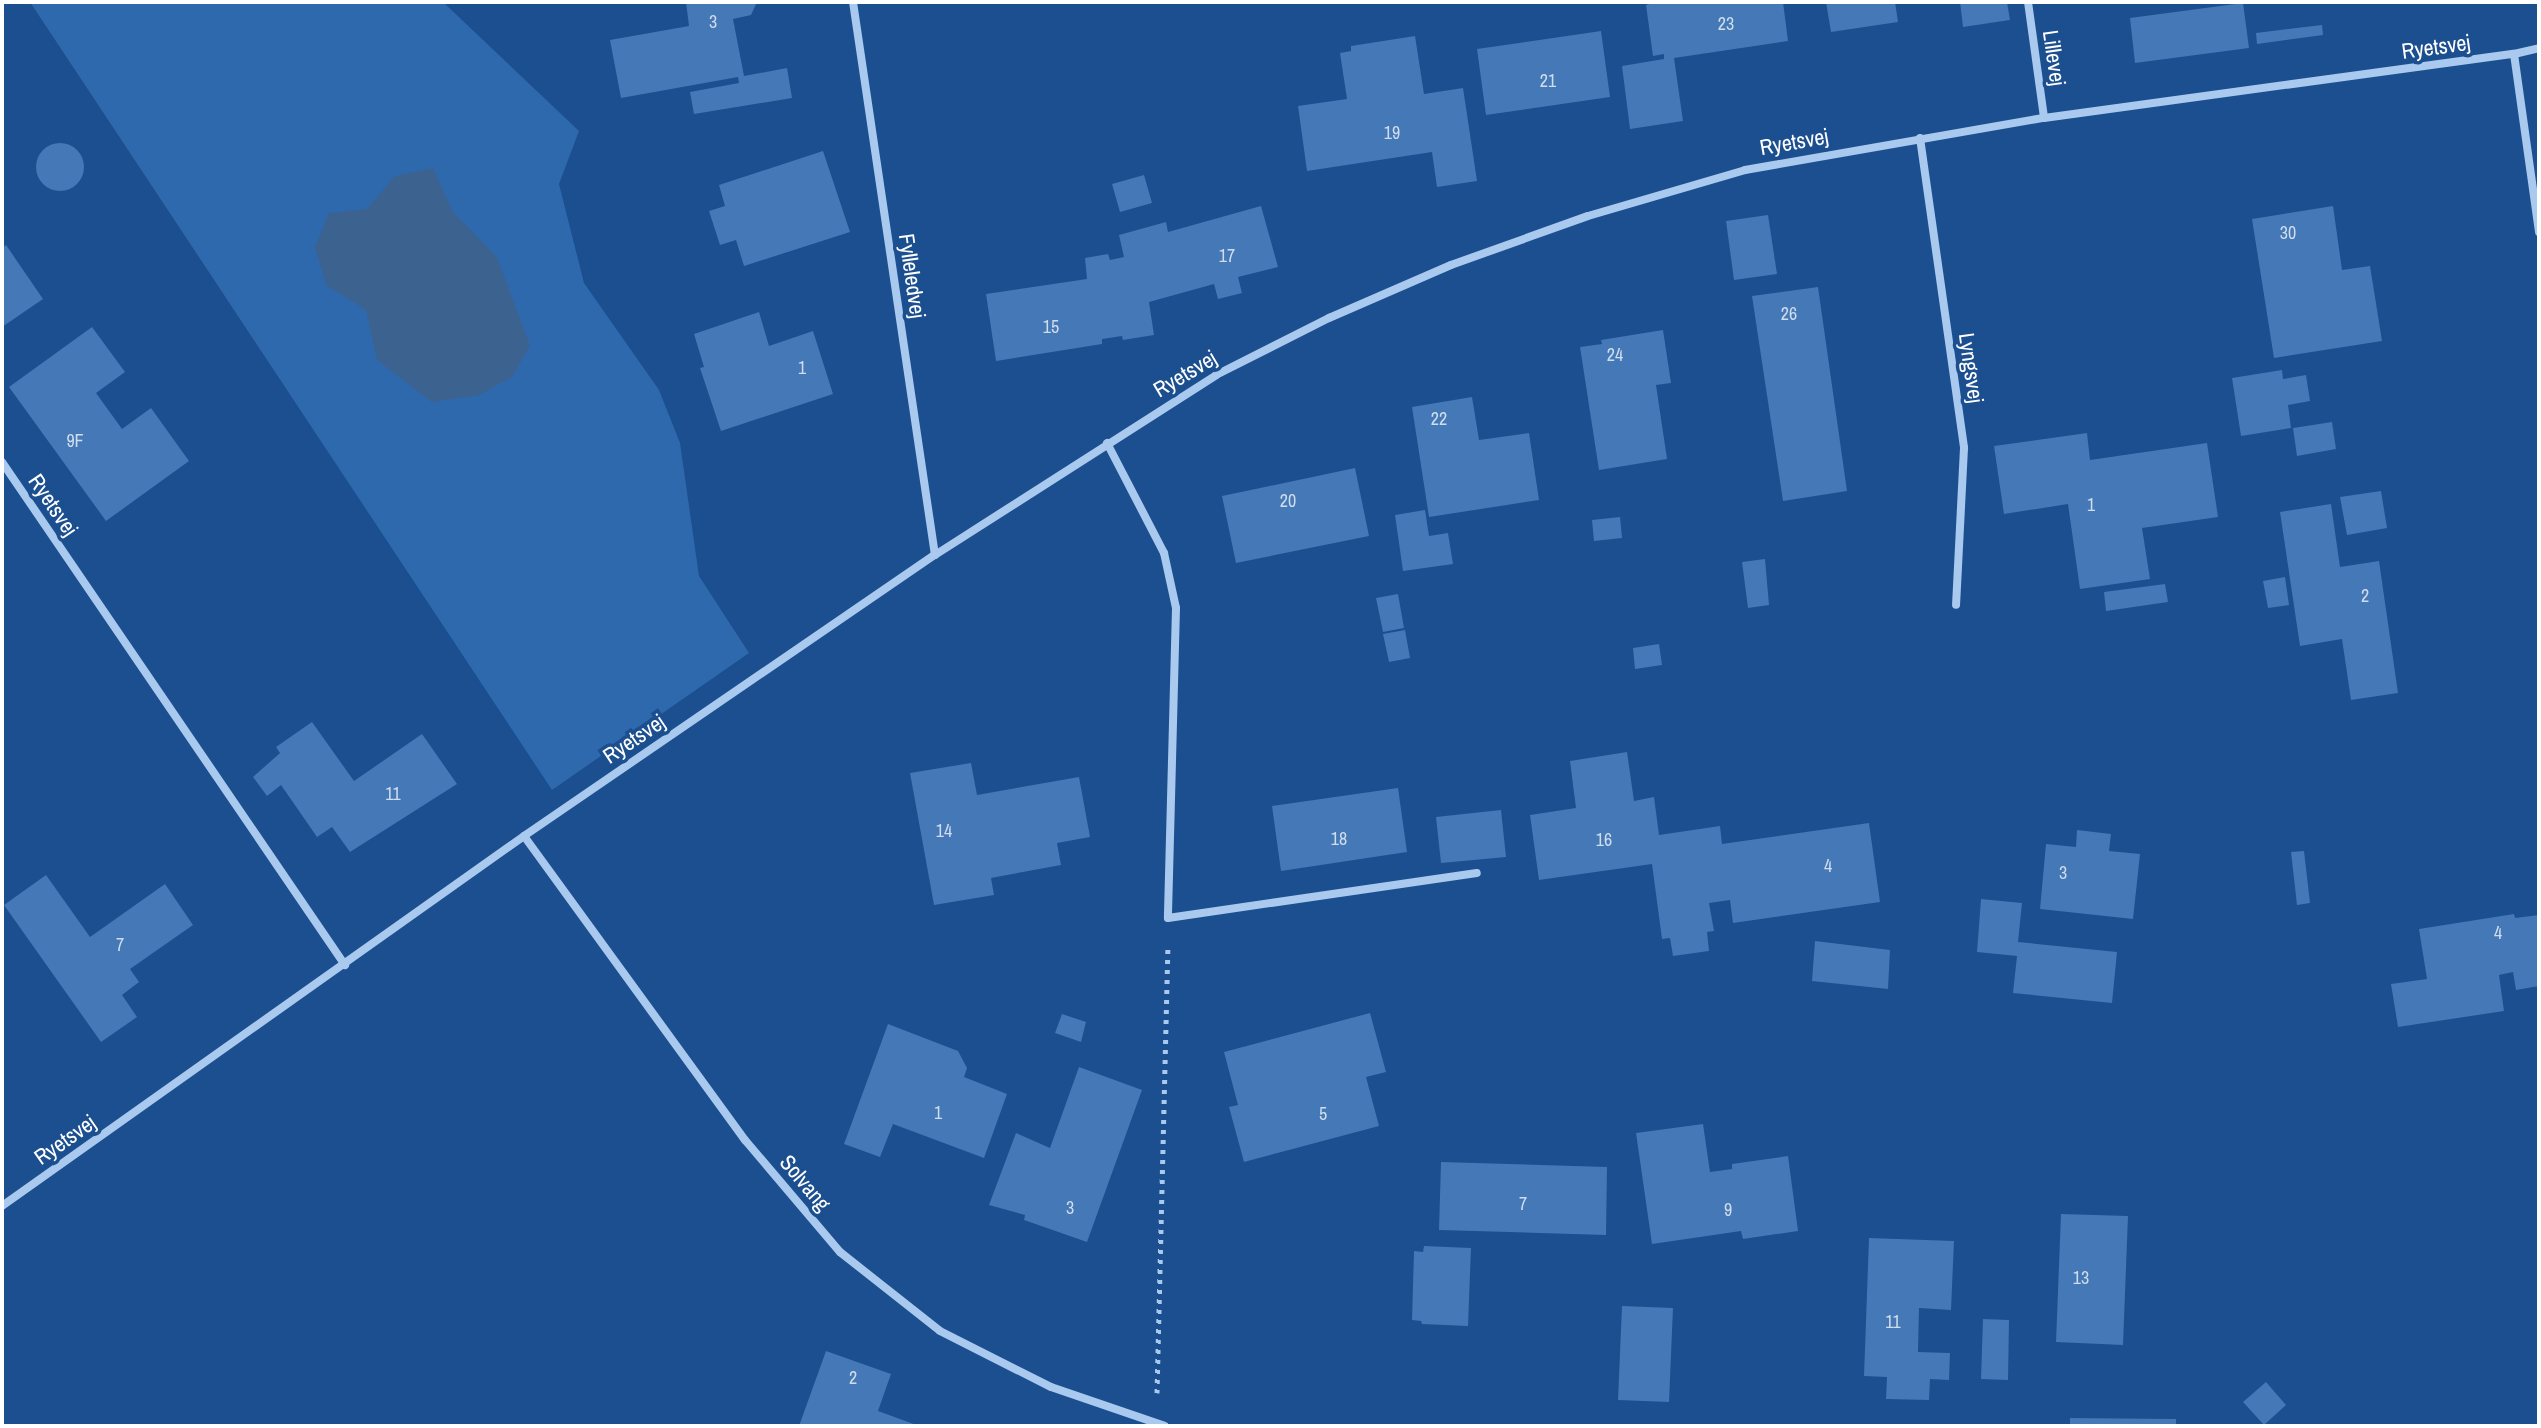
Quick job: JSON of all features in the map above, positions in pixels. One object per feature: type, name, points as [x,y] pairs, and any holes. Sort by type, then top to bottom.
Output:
[{"type":"street","name":"Fylleledvej","points":[[853,2],[935,555]]},
{"type":"street","name":"Lillevej","points":[[2028,2],[2044,118]]},
{"type":"street","name":"Ryetsvej","points":[[2,1206],[524,836],[935,555],[1216,375],[1329,318],[1451,265],[1588,216],[1745,170],[2044,118],[2514,54],[2539,48]]},
{"type":"street","points":[[2514,54],[2539,232]]},
{"type":"street","name":"Lyngsvej","points":[[1920,138],[1964,448],[1956,605]]},
{"type":"street","points":[[1107,443],[1164,553],[1176,608],[1168,918],[1477,873]]},
{"type":"street","name":"Ryetsvej","points":[[2,462],[345,965]]},
{"type":"street","name":"Solvang","points":[[524,836],[745,1140],[840,1252],[940,1331],[1051,1387],[1161,1425]]},
{"type":"path","points":[[1161,1425],[1168,918]]},
{"type":"shaded area","points":[[30,2],[443,2],[579,131],[559,184],[584,283],[659,390],[680,443],[699,576],[749,653],[552,790]]},
{"type":"shaded area","points":[[433,168],[453,212],[497,257],[530,346],[512,377],[479,395],[432,402],[377,360],[366,310],[326,285],[315,247],[329,213],[367,209],[395,176]]},
{"type":"building","points":[[686,2],[757,2],[751,15],[733,19],[744,76],[787,68],[792,98],[694,114],[690,92],[739,83],[738,77],[621,98],[610,40],[689,26]]},
{"type":"building","points":[[1656,2],[1783,2],[1788,41],[1674,58],[1683,121],[1630,129],[1622,66],[1664,59],[1664,54],[1653,56],[1646,5]]},
{"type":"building","points":[[1826,2],[1895,2],[1898,22],[1831,32]]},
{"type":"building","points":[[1960,2],[2007,2],[2010,20],[1963,27]]},
{"type":"building","points":[[2243,3],[2249,48],[2135,63],[2130,18]]},
{"type":"building","points":[[2322,25],[2323,35],[2257,44],[2256,33]]},
{"type":"building","points":[[1601,31],[1610,97],[1486,115],[1477,49]]},
{"type":"building","points":[[1415,36],[1424,94],[1463,88],[1477,181],[1437,187],[1432,152],[1307,171],[1298,106],[1347,99],[1340,53],[1351,51],[1351,46]]},
{"type":"building","points":[[60,143],[69,144],[77,150],[83,158],[83,176],[77,184],[69,190],[60,191],[51,190],[43,184],[37,176],[36,167],[37,158],[43,150],[51,144]]},
{"type":"building","points":[[823,151],[850,232],[744,266],[736,240],[720,245],[709,211],[725,206],[719,185]]},
{"type":"building","points":[[1144,175],[1152,203],[1120,212],[1112,184]]},
{"type":"building","points":[[1261,206],[1278,267],[1238,277],[1242,293],[1218,299],[1214,284],[1149,302],[1154,335],[1123,340],[1122,336],[1102,339],[1102,344],[996,361],[986,294],[1087,279],[1085,258],[1108,254],[1110,260],[1124,257],[1119,235],[1166,222],[1168,232]]},
{"type":"building","points":[[2333,206],[2342,270],[2370,266],[2382,341],[2274,358],[2252,219]]},
{"type":"building","points":[[1768,215],[1777,274],[1734,280],[1726,221]]},
{"type":"building","points":[[6,245],[43,299],[2,327],[2,248]]},
{"type":"building","points":[[1818,287],[1847,491],[1783,501],[1752,296]]},
{"type":"building","points":[[759,312],[769,346],[813,331],[833,394],[721,431],[700,368],[704,367],[694,334]]},
{"type":"building","points":[[92,327],[125,372],[96,393],[122,429],[151,408],[189,461],[106,521],[9,387]]},
{"type":"building","points":[[1663,330],[1671,383],[1656,385],[1667,459],[1599,470],[1580,347],[1602,344],[1601,340]]},
{"type":"building","points":[[2282,370],[2283,379],[2306,375],[2310,401],[2288,405],[2291,428],[2241,436],[2232,378]]},
{"type":"building","points":[[1472,397],[1479,440],[1529,433],[1539,500],[1429,517],[1412,407]]},
{"type":"building","points":[[2332,422],[2336,449],[2297,456],[2293,428]]},
{"type":"building","points":[[2087,433],[2090,460],[2207,443],[2218,517],[2142,528],[2150,579],[2080,589],[2068,504],[2004,514],[1994,446]]},
{"type":"building","points":[[1355,468],[1369,536],[1236,563],[1222,496]]},
{"type":"building","points":[[2381,491],[2387,528],[2347,535],[2340,497]]},
{"type":"building","points":[[2331,504],[2340,567],[2379,561],[2398,693],[2351,700],[2342,639],[2300,646],[2280,512]]},
{"type":"building","points":[[1425,510],[1429,536],[1448,533],[1453,564],[1403,571],[1395,515]]},
{"type":"building","points":[[1620,517],[1622,538],[1594,541],[1592,520]]},
{"type":"building","points":[[1765,559],[1769,605],[1748,608],[1742,562]]},
{"type":"building","points":[[2285,577],[2289,605],[2268,608],[2263,581]]},
{"type":"building","points":[[2165,584],[2168,602],[2106,611],[2104,592]]},
{"type":"building","points":[[1398,594],[1404,628],[1383,632],[1376,598]]},
{"type":"building","points":[[1405,630],[1410,658],[1389,662],[1383,634]]},
{"type":"building","points":[[1659,644],[1662,665],[1635,669],[1633,648]]},
{"type":"building","points":[[312,722],[354,781],[422,734],[457,784],[350,852],[332,827],[317,837],[281,785],[267,796],[253,777],[280,753],[276,747]]},
{"type":"building","points":[[1627,752],[1634,801],[1654,797],[1659,835],[1720,826],[1722,844],[1869,823],[1880,902],[1733,923],[1730,900],[1709,903],[1714,931],[1707,932],[1709,951],[1673,956],[1670,938],[1662,939],[1652,864],[1539,880],[1530,815],[1576,808],[1570,761]]},
{"type":"building","points":[[971,763],[977,795],[1079,777],[1090,837],[1057,843],[1061,865],[991,878],[994,895],[934,905],[910,773]]},
{"type":"building","points":[[1398,788],[1407,852],[1281,871],[1272,806]]},
{"type":"building","points":[[1501,810],[1506,857],[1441,863],[1436,817]]},
{"type":"building","points":[[2077,830],[2111,834],[2109,851],[2140,854],[2133,919],[2040,909],[2046,844],[2076,847]]},
{"type":"building","points":[[2304,851],[2310,903],[2297,905],[2291,852]]},
{"type":"building","points":[[46,875],[90,937],[165,884],[193,925],[130,969],[139,982],[122,995],[137,1017],[101,1042],[4,905]]},
{"type":"building","points":[[1981,899],[2022,903],[2018,942],[2117,952],[2112,1003],[2013,993],[2017,956],[1977,952]]},
{"type":"building","points":[[2514,914],[2515,918],[2539,915],[2539,986],[2516,990],[2513,972],[2499,975],[2504,1011],[2398,1027],[2391,984],[2427,979],[2419,929]]},
{"type":"building","points":[[1815,941],[1890,950],[1888,989],[1812,981]]},
{"type":"building","points":[[1370,1013],[1386,1072],[1366,1077],[1379,1126],[1244,1162],[1229,1107],[1238,1105],[1224,1052]]},
{"type":"building","points":[[1062,1014],[1086,1022],[1081,1042],[1055,1033]]},
{"type":"building","points":[[888,1024],[958,1051],[967,1068],[964,1077],[1007,1094],[984,1158],[893,1124],[880,1157],[844,1144]]},
{"type":"building","points":[[1079,1067],[1142,1090],[1087,1242],[1024,1220],[1025,1215],[989,1205],[1016,1133],[1050,1148]]},
{"type":"building","points":[[1703,1124],[1710,1172],[1732,1169],[1732,1164],[1788,1156],[1798,1231],[1743,1239],[1741,1231],[1652,1244],[1636,1133]]},
{"type":"building","points":[[1441,1162],[1607,1167],[1606,1235],[1439,1230]]},
{"type":"building","points":[[2061,1214],[2128,1216],[2123,1345],[2056,1342]]},
{"type":"building","points":[[1869,1238],[1954,1241],[1951,1310],[1919,1308],[1918,1352],[1950,1353],[1949,1380],[1930,1379],[1929,1400],[1886,1399],[1887,1377],[1864,1376]]},
{"type":"building","points":[[1424,1246],[1471,1248],[1468,1326],[1422,1324],[1421,1321],[1412,1320],[1414,1251],[1423,1252]]},
{"type":"building","points":[[1622,1306],[1673,1308],[1669,1402],[1618,1400]]},
{"type":"building","points":[[1983,1319],[2009,1320],[2008,1380],[1981,1379]]},
{"type":"building","points":[[826,1351],[891,1374],[878,1411],[919,1426],[799,1426]]},
{"type":"building","points":[[2266,1382],[2286,1405],[2264,1425],[2243,1402]]},
{"type":"building","points":[[2070,1418],[2176,1419],[2176,1426],[2070,1426]]}]
